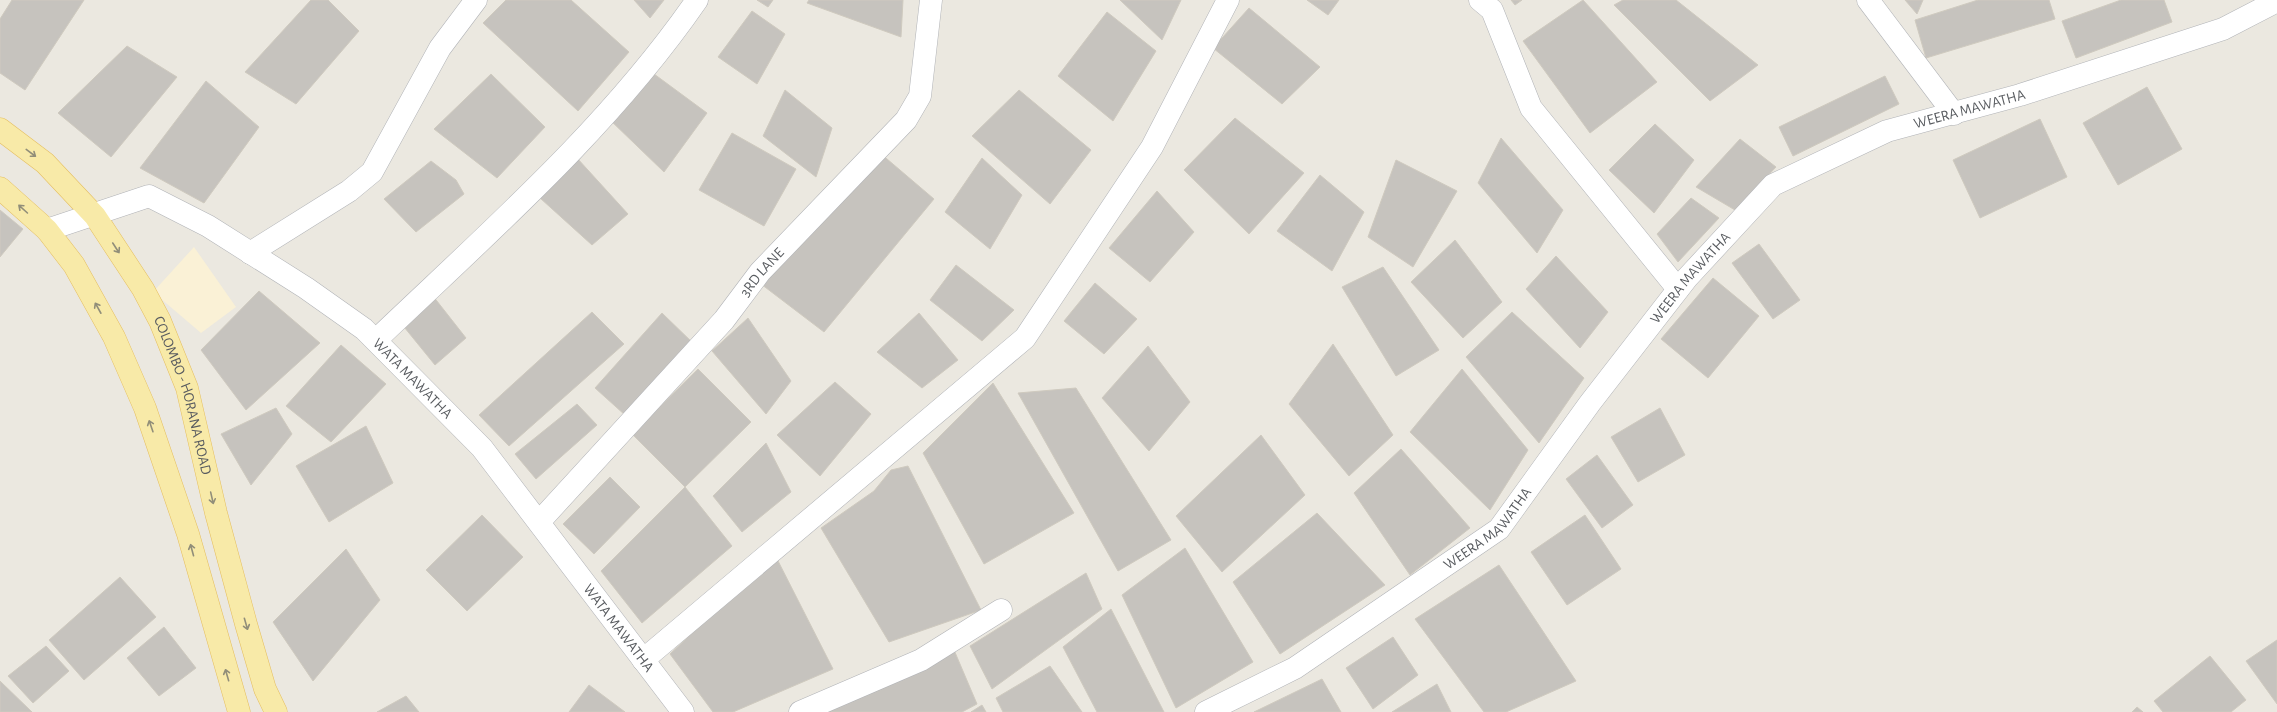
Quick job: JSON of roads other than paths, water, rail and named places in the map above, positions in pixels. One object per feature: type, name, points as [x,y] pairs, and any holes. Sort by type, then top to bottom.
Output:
[{"type":"main road","name":"COLOMBO - HORANA ROAD","points":[[0,129],[45,163],[95,216],[146,296],[160,321],[187,388],[216,513],[234,579],[265,689],[276,712]]},
{"type":"main road","points":[[0,188],[46,230],[74,264],[106,323],[145,408],[188,534],[239,712]]},
{"type":"street","points":[[250,253],[349,191],[372,172],[440,48],[476,0]]},
{"type":"street","points":[[376,340],[570,154],[673,34],[697,0]]},
{"type":"street","name":"3RD LANE","points":[[539,522],[724,320],[760,272],[906,120],[920,96],[931,0]]},
{"type":"street","points":[[643,660],[1025,338],[1152,146],[1228,0]]},
{"type":"street","points":[[1480,0],[1492,10],[1531,108],[1678,289]]},
{"type":"street","points":[[1868,0],[1954,114]]},
{"type":"street","name":"WEERA MAWATHA","points":[[1206,712],[1295,668],[1499,529],[1590,403],[1678,289],[1773,185],[1887,131],[2020,95],[2223,29],[2277,1]]},
{"type":"street","name":"WATA MAWATHA","points":[[46,230],[95,216],[149,196],[208,226],[313,293],[364,329],[482,448],[683,712]]},
{"type":"street","points":[[800,712],[921,660],[1001,610]]}]
